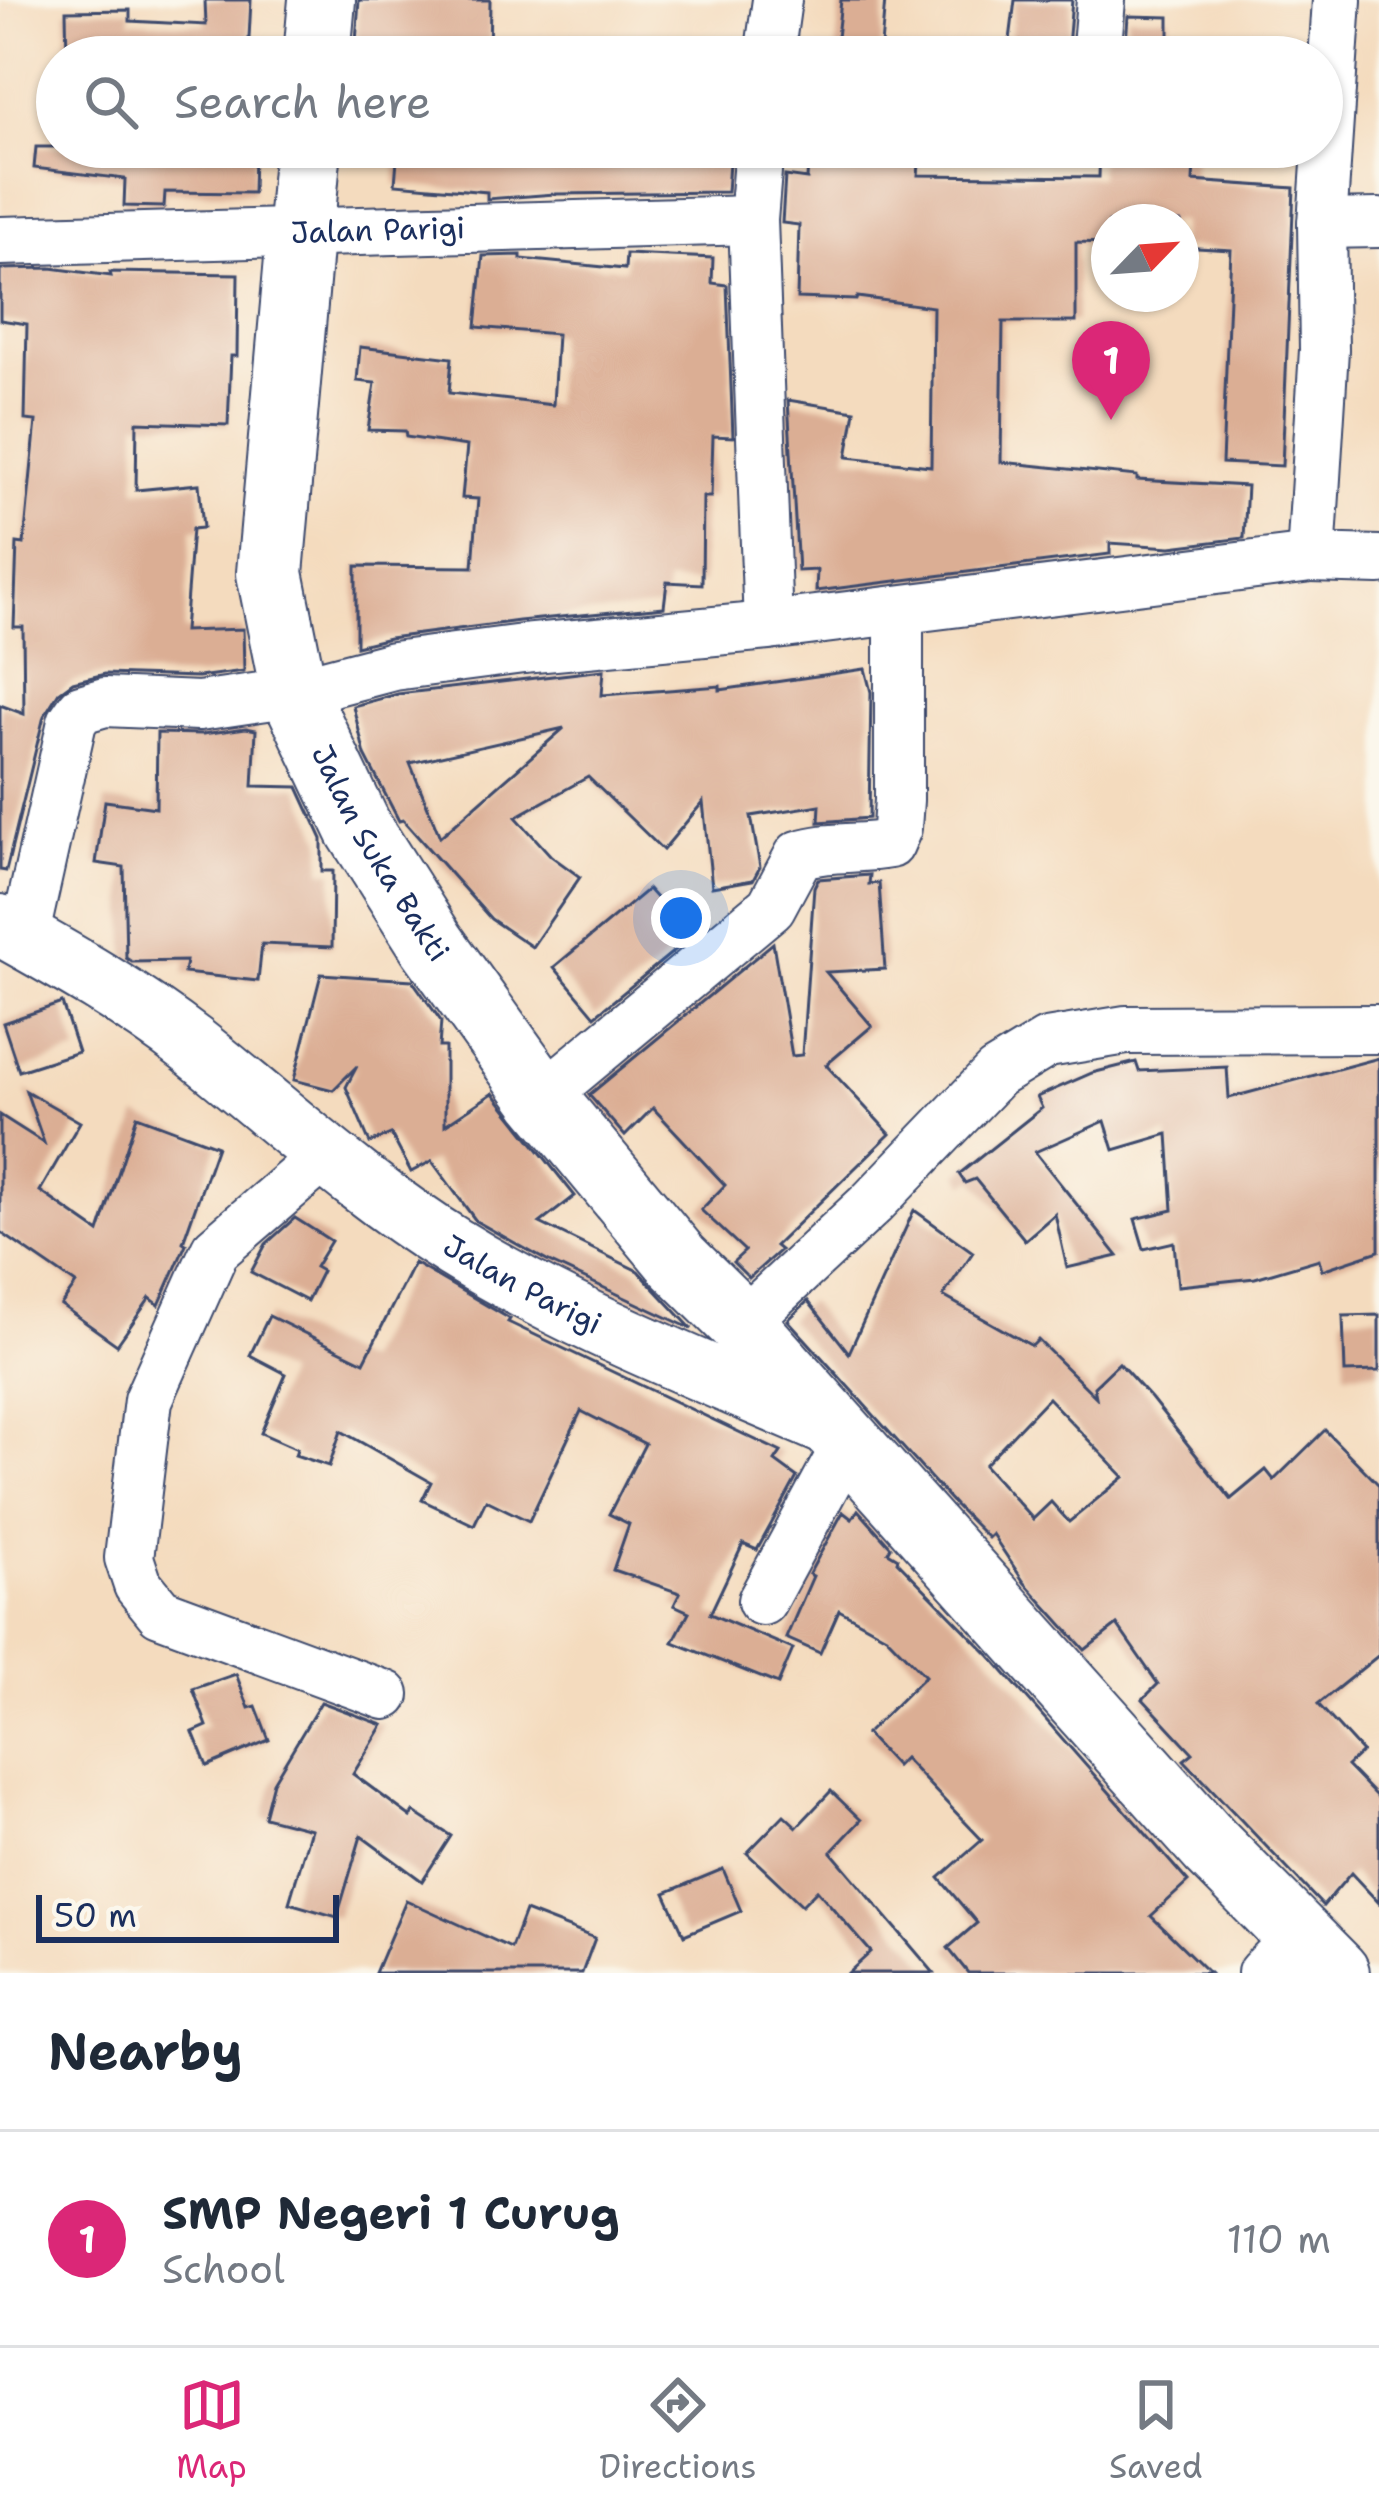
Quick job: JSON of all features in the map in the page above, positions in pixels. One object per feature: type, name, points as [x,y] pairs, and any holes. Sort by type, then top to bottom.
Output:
[{"type":"main road","points":[[319,36],[322,0]]},
{"type":"main road","name":"Jalan Suka Bakti","points":[[306,168],[270,573],[294,692],[359,829],[432,944],[542,1097],[678,1261],[742,1324],[840,1436]]},
{"type":"main road","name":"Jalan Parigi","points":[[840,1436],[1211,1847],[1299,1960]]},
{"type":"street","points":[[772,36],[777,0]]},
{"type":"street","points":[[1098,36],[1101,0]]},
{"type":"street","points":[[1335,36],[1337,0]]},
{"type":"street","points":[[757,168],[753,220],[768,626]]},
{"type":"street","points":[[1311,558],[1324,350],[1326,168]]},
{"type":"street","name":"Jalan Parigi","points":[[0,241],[753,220]]},
{"type":"street","points":[[1322,224],[1379,223]]},
{"type":"street","points":[[12,932],[72,722],[82,709],[105,702],[200,706],[294,692],[393,667],[524,649],[768,626],[1311,558],[1379,560]]},
{"type":"street","points":[[542,1097],[771,907],[799,855],[823,847],[855,851],[890,844],[897,828],[899,800],[899,610]]},
{"type":"street","name":"Jalan Parigi","points":[[12,932],[95,977],[192,1046],[323,1156],[450,1246],[529,1291],[840,1436]]},
{"type":"street","points":[[742,1324],[872,1203],[996,1074],[1047,1043],[1126,1030],[1379,1029]]},
{"type":"street","points":[[323,1156],[215,1250],[148,1400],[128,1558],[138,1585],[160,1612],[385,1695]]},
{"type":"street","points":[[762,1601],[840,1436]]},
{"type":"building","points":[[205,0],[251,0],[249,36],[67,36],[66,11],[130,10],[130,21],[206,25]]},
{"type":"building","points":[[359,0],[490,0],[489,36],[356,36]]},
{"type":"building","points":[[841,0],[885,0],[882,36],[837,36]]},
{"type":"building","points":[[1015,0],[1072,0],[1069,36],[1010,36]]},
{"type":"building","points":[[1128,16],[1169,17],[1169,36],[1127,36]]},
{"type":"building","points":[[36,147],[36,168],[254,168],[253,193],[165,192],[164,207],[124,206],[125,179],[34,168]]},
{"type":"building","points":[[396,168],[729,168],[727,192],[487,199],[487,192],[395,184]]},
{"type":"building","points":[[808,168],[1099,177],[1099,168],[1194,168],[1193,181],[1294,188],[1282,466],[1222,463],[1231,250],[1199,248],[1199,204],[1091,204],[1091,242],[1076,242],[1076,322],[1003,322],[1001,462],[1137,476],[1137,480],[1247,486],[1244,538],[1171,547],[1110,543],[1110,554],[816,591],[817,570],[798,571],[788,400],[855,411],[847,457],[931,466],[933,307],[857,297],[797,298],[799,225],[782,223],[785,176],[807,179]]},
{"type":"building","points":[[626,254],[713,258],[712,283],[727,285],[733,437],[713,436],[711,497],[703,497],[702,584],[667,582],[664,607],[519,621],[356,646],[356,566],[473,567],[478,499],[462,498],[467,446],[406,437],[405,431],[368,430],[375,383],[357,381],[360,347],[452,358],[449,393],[553,405],[557,334],[476,327],[483,256],[521,255],[521,259],[625,269]]},
{"type":"building","points":[[51,268],[111,276],[110,272],[238,274],[237,356],[231,356],[228,425],[137,422],[136,490],[199,484],[203,528],[192,529],[184,631],[243,629],[244,671],[198,677],[105,674],[73,682],[59,692],[44,716],[6,871],[0,870],[0,705],[24,714],[23,627],[14,627],[17,543],[24,544],[36,421],[25,420],[27,324],[0,320],[0,269]]},
{"type":"building","points":[[865,669],[871,692],[869,818],[819,822],[820,805],[751,816],[760,867],[753,880],[712,887],[703,802],[663,850],[588,777],[516,817],[551,856],[580,877],[532,947],[491,919],[403,820],[399,821],[365,755],[353,706],[398,694],[604,670],[602,695],[720,686],[720,690]],"holes":[[[564,728],[440,837],[410,763]]]},
{"type":"building","points":[[256,730],[253,786],[298,787],[322,839],[322,871],[333,871],[332,947],[262,944],[258,981],[184,973],[186,961],[132,962],[126,958],[124,867],[96,863],[105,801],[156,808],[157,733]]},
{"type":"building","points":[[870,875],[869,884],[879,883],[885,969],[826,972],[872,1026],[826,1065],[890,1134],[775,1246],[780,1250],[749,1278],[733,1262],[745,1251],[701,1210],[725,1185],[653,1108],[625,1136],[589,1095],[773,943],[792,1056],[802,1055],[814,887],[818,879]]},
{"type":"building","points":[[648,889],[691,937],[595,1016],[554,967]]},
{"type":"building","points":[[321,974],[412,980],[441,1021],[445,1125],[493,1093],[575,1196],[540,1223],[638,1271],[692,1329],[547,1261],[476,1221],[432,1161],[411,1172],[391,1134],[370,1143],[346,1087],[357,1066],[333,1090],[294,1080]]},
{"type":"building","points":[[62,1003],[78,1052],[19,1071],[3,1023]]},
{"type":"building","points":[[1379,1058],[1379,1251],[1322,1270],[1319,1259],[1255,1278],[1178,1286],[1174,1242],[1144,1249],[1135,1219],[1173,1210],[1168,1134],[1114,1150],[1105,1121],[1035,1152],[1118,1256],[1067,1268],[1055,1214],[1025,1240],[975,1179],[965,1183],[959,1174],[1042,1108],[1037,1097],[1092,1073],[1136,1062],[1139,1071],[1227,1067],[1229,1098]]},
{"type":"building","points":[[26,1091],[80,1122],[40,1191],[99,1232],[137,1116],[217,1146],[186,1244],[159,1305],[150,1298],[117,1345],[61,1305],[76,1284],[0,1232],[0,1115],[44,1143]]},
{"type":"building","points":[[914,1210],[973,1252],[943,1296],[1032,1346],[1038,1340],[1096,1397],[1094,1387],[1119,1363],[1231,1499],[1266,1470],[1274,1480],[1325,1430],[1379,1485],[1379,1655],[1318,1704],[1362,1752],[1347,1766],[1379,1799],[1379,1903],[1351,1873],[1323,1906],[1184,1760],[1193,1753],[1143,1699],[1158,1684],[1117,1625],[1085,1650],[1024,1582],[992,1534],[988,1538],[955,1505],[788,1320],[808,1301],[849,1353]],"holes":[[[1048,1398],[1124,1477],[1069,1522],[1051,1502],[1033,1519],[984,1465]]]},
{"type":"building","points":[[295,1218],[331,1241],[315,1267],[322,1271],[307,1301],[251,1272],[266,1244]]},
{"type":"building","points":[[414,1263],[510,1319],[508,1322],[781,1452],[775,1461],[797,1477],[757,1550],[743,1544],[710,1614],[793,1649],[778,1684],[673,1642],[689,1612],[674,1605],[680,1593],[613,1570],[629,1524],[609,1514],[645,1444],[581,1411],[529,1521],[486,1500],[474,1525],[422,1500],[431,1482],[341,1431],[329,1466],[295,1455],[297,1449],[261,1433],[286,1374],[250,1355],[269,1316],[364,1362]]},
{"type":"building","points":[[1379,1315],[1379,1371],[1345,1372],[1343,1316]]},
{"type":"building","points":[[858,1510],[891,1547],[888,1552],[990,1656],[1188,1882],[1151,1916],[1209,1973],[968,1973],[948,1948],[977,1923],[939,1878],[982,1840],[904,1758],[896,1766],[866,1734],[925,1676],[886,1636],[839,1610],[820,1653],[786,1638],[813,1576],[809,1574],[843,1512],[852,1519]]},
{"type":"building","points":[[236,1674],[269,1740],[207,1766],[193,1732],[207,1726],[193,1689]]},
{"type":"building","points":[[321,1702],[383,1725],[353,1774],[411,1817],[414,1812],[451,1836],[422,1881],[361,1836],[337,1917],[289,1903],[311,1829],[264,1817],[273,1782]]},
{"type":"building","points":[[831,1791],[861,1820],[831,1852],[934,1973],[848,1973],[871,1952],[817,1890],[802,1905],[747,1853],[784,1815],[797,1827]]},
{"type":"building","points":[[723,1869],[741,1911],[684,1935],[665,1893]]},
{"type":"building","points":[[406,1900],[511,1948],[525,1911],[595,1938],[582,1973],[375,1973]]},
{"type":"place","name":"SMP Negeri 1 Curug","points":[[1111,420]]}]
